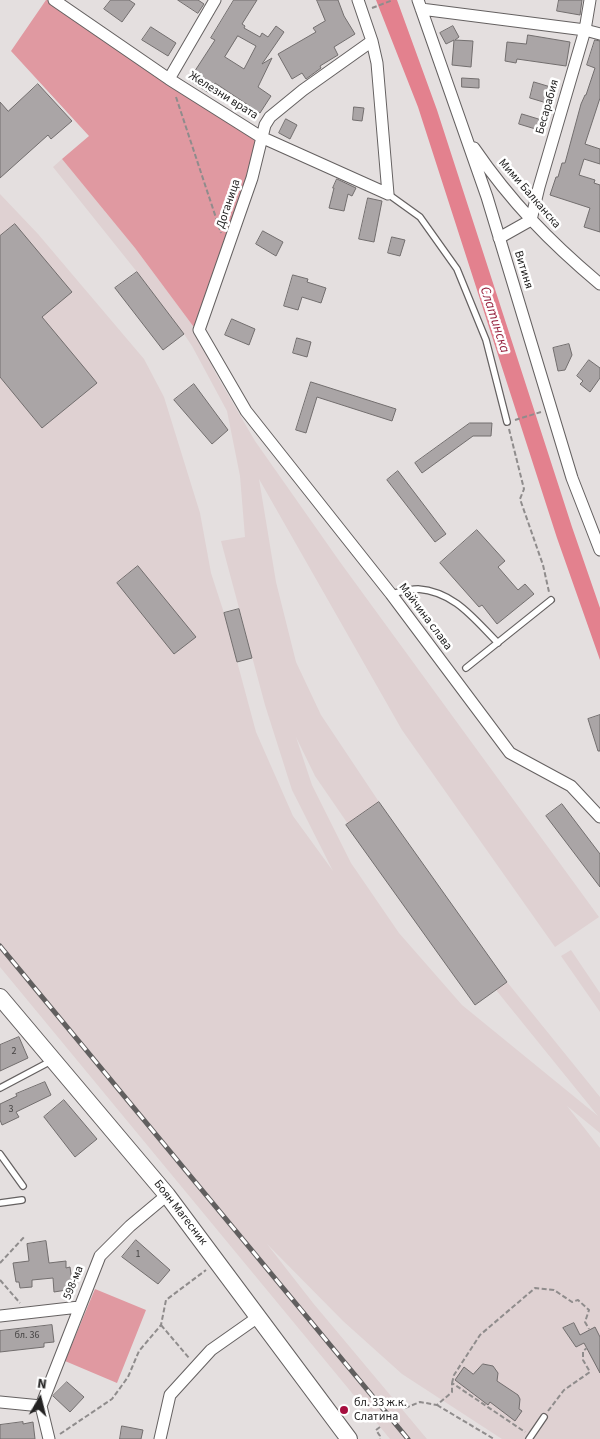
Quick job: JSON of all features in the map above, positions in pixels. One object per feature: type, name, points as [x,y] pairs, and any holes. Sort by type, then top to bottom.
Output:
[{"type":"street","name":"Железни врата","points":[[54,0],[169,79],[261,137],[388,194]]},
{"type":"street","points":[[169,79],[215,0]]},
{"type":"street","points":[[358,0],[372,41],[380,84],[388,194]]},
{"type":"street","name":"Бесарабия","points":[[531,220],[585,30],[590,0]]},
{"type":"street","points":[[419,4],[600,34]]},
{"type":"street","name":"Витиня","points":[[419,4],[466,136],[499,238],[572,478],[600,550]]},
{"type":"street","name":"Доганица","points":[[246,411],[199,330],[252,178],[265,125],[270,117],[303,90],[372,41]]},
{"type":"street","name":"Мими Балканска","points":[[466,136],[486,166],[531,220],[554,244],[600,284]]},
{"type":"street","points":[[499,238],[531,220]]},
{"type":"street","name":"Майчина слава","points":[[246,411],[391,594],[510,753],[572,786],[600,817]]},
{"type":"street","name":"Боян Магесник","points":[[0,997],[167,1195],[349,1439]]},
{"type":"street","name":"598-ма","points":[[41,1406],[100,1256],[130,1226],[167,1195]]},
{"type":"street","points":[[0,1316],[79,1307]]},
{"type":"street","points":[[160,1439],[170,1395],[210,1350],[258,1317]]},
{"type":"street","points":[[0,1402],[41,1406],[54,1436]]},
{"type":"lane","points":[[388,194],[420,217],[457,269],[486,340],[507,422]]},
{"type":"lane","points":[[391,594],[416,589],[438,593],[458,602],[498,643]]},
{"type":"lane","points":[[466,668],[551,600]]},
{"type":"lane","points":[[0,1088],[52,1060]]},
{"type":"lane","points":[[0,1154],[22,1186]]},
{"type":"lane","points":[[0,1203],[22,1200]]},
{"type":"lane","points":[[530,1437],[544,1417]]},
{"type":"path","points":[[363,12],[393,0]]},
{"type":"path","points":[[169,79],[228,251]]},
{"type":"path","points":[[550,409],[507,422],[524,489],[520,499],[543,565],[551,600]]},
{"type":"path","points":[[0,1263],[24,1236]]},
{"type":"path","points":[[54,1436],[112,1399],[128,1377],[138,1350],[161,1325],[166,1300],[217,1262]]},
{"type":"path","points":[[0,1280],[28,1312]]},
{"type":"path","points":[[437,1406],[452,1392],[454,1375],[480,1335],[535,1288],[554,1290],[572,1302],[578,1300],[589,1310],[585,1322],[589,1329]]},
{"type":"path","points":[[161,1325],[196,1366]]},
{"type":"path","points":[[544,1417],[564,1390],[590,1372],[583,1360],[583,1351],[587,1348]]},
{"type":"path","points":[[452,1384],[530,1437]]},
{"type":"path","points":[[405,1408],[420,1402],[437,1406],[494,1439]]},
{"type":"path","points":[[380,1427],[376,1430],[380,1439]]},
{"type":"shaded area","points":[[46,0],[54,0],[261,137],[199,330],[193,326],[135,248],[62,159],[89,136],[11,51]]},
{"type":"shaded area","points":[[62,159],[135,248],[193,326],[216,374],[255,441],[340,562],[599,917],[555,947],[402,730],[259,479],[276,582],[296,662],[321,715],[379,802],[348,824],[315,776],[296,737],[312,785],[351,863],[399,933],[462,1005],[598,1116],[496,990],[507,982],[600,1097],[600,1133],[567,1106],[600,1148],[600,1439],[502,1439],[402,1374],[343,1321],[267,1244],[313,1303],[427,1439],[390,1439],[0,967],[0,194],[38,234],[144,359],[164,397],[200,513],[211,573],[224,613],[256,732],[293,816],[333,871],[292,790],[265,705],[221,541],[245,537],[240,476],[227,411],[184,334],[53,167]]},
{"type":"shaded area","points":[[571,950],[600,993],[600,1012],[561,956]]},
{"type":"shaded area","points":[[95,1289],[146,1310],[117,1383],[65,1361]]},
{"type":"water","name":"Слатинска","points":[[376,0],[397,0],[437,110],[600,608],[600,660],[557,538],[418,107]]},
{"type":"building","points":[[111,0],[129,0],[135,4],[122,22],[104,9]]},
{"type":"building","points":[[178,0],[198,0],[204,4],[198,13]]},
{"type":"building","points":[[234,0],[257,0],[242,24],[245,26],[244,28],[260,37],[262,33],[268,37],[276,26],[284,32],[262,64],[272,58],[258,87],[271,96],[260,113],[215,83],[209,93],[189,80],[215,40],[211,38]],"holes":[[[238,36],[256,46],[244,69],[225,57]]]},
{"type":"building","points":[[317,0],[338,0],[344,16],[355,34],[334,47],[338,55],[320,66],[321,68],[306,79],[302,73],[292,79],[278,54],[316,32],[313,28],[325,21]]},
{"type":"building","points":[[559,0],[582,0],[580,15],[557,11]]},
{"type":"building","points":[[453,26],[459,37],[455,40],[473,41],[471,67],[452,65],[454,40],[446,44],[440,33]]},
{"type":"building","points":[[151,27],[176,43],[168,56],[142,40]]},
{"type":"building","points":[[528,35],[570,42],[566,66],[517,59],[516,63],[505,61],[507,42],[526,44]]},
{"type":"building","points":[[595,40],[600,41],[600,98],[585,144],[600,149],[600,164],[584,159],[579,175],[595,180],[594,183],[600,185],[600,232],[584,227],[590,208],[550,195],[562,163],[565,163],[581,104],[595,68],[587,65]]},
{"type":"building","points":[[462,78],[479,79],[479,88],[462,87]]},
{"type":"building","points":[[534,82],[554,88],[550,104],[530,98]]},
{"type":"building","points":[[38,84],[72,121],[51,139],[48,135],[0,178],[0,102],[8,111]]},
{"type":"building","points":[[354,107],[364,108],[362,121],[353,120]]},
{"type":"building","points":[[522,114],[545,121],[542,131],[519,124]]},
{"type":"building","points":[[286,119],[297,125],[290,139],[279,133]]},
{"type":"building","points":[[337,179],[356,188],[352,196],[348,194],[344,211],[329,208]]},
{"type":"building","points":[[368,198],[382,201],[374,242],[359,239]]},
{"type":"building","points":[[15,224],[72,292],[42,317],[97,383],[42,428],[0,377],[0,236]]},
{"type":"building","points":[[263,231],[283,242],[276,256],[256,244]]},
{"type":"building","points":[[392,237],[405,240],[400,256],[388,253]]},
{"type":"building","points":[[137,272],[184,334],[163,350],[115,288]]},
{"type":"building","points":[[293,275],[308,279],[307,282],[326,288],[321,303],[302,297],[298,310],[284,306]]},
{"type":"building","points":[[232,319],[255,329],[249,345],[225,335]]},
{"type":"building","points":[[297,338],[311,342],[307,357],[293,353]]},
{"type":"building","points":[[569,344],[572,355],[565,370],[558,371],[553,348]]},
{"type":"building","points":[[589,360],[600,368],[600,378],[590,392],[580,384],[583,381],[577,376]]},
{"type":"building","points":[[311,382],[396,409],[392,421],[317,397],[306,433],[296,430]]},
{"type":"building","points":[[194,384],[228,430],[212,444],[174,400]]},
{"type":"building","points":[[470,423],[492,423],[491,436],[473,436],[422,473],[415,463]]},
{"type":"building","points":[[398,471],[446,534],[435,542],[387,480]]},
{"type":"building","points":[[477,530],[505,561],[498,567],[518,590],[525,584],[534,594],[497,624],[482,605],[479,607],[440,563]]},
{"type":"building","points":[[138,566],[196,637],[174,654],[117,583]]},
{"type":"building","points":[[239,609],[252,658],[237,662],[224,613]]},
{"type":"building","points":[[600,715],[600,751],[598,751],[588,719]]},
{"type":"building","points":[[379,802],[507,982],[475,1005],[346,825]]},
{"type":"building","points":[[562,804],[600,854],[600,887],[546,816]]},
{"type":"building","points":[[19,1037],[28,1058],[0,1071],[0,1045]]},
{"type":"building","points":[[45,1082],[51,1095],[16,1112],[19,1117],[2,1125],[0,1120],[0,1104],[17,1096],[16,1094]]},
{"type":"building","points":[[64,1100],[97,1139],[75,1157],[44,1117]]},
{"type":"building","points":[[136,1240],[170,1270],[158,1284],[122,1257]]},
{"type":"building","points":[[46,1241],[49,1263],[66,1261],[66,1268],[70,1267],[73,1289],[54,1292],[53,1278],[32,1280],[32,1287],[20,1288],[19,1282],[16,1282],[13,1263],[29,1261],[27,1244]]},
{"type":"building","points":[[574,1323],[580,1335],[595,1327],[600,1337],[600,1373],[584,1343],[576,1347],[563,1328]]},
{"type":"building","points":[[52,1325],[54,1342],[44,1343],[44,1347],[0,1352],[0,1331]]},
{"type":"building","points":[[483,1364],[493,1366],[498,1373],[497,1381],[518,1395],[520,1399],[519,1409],[522,1411],[515,1421],[490,1402],[488,1405],[455,1380],[464,1367],[473,1374]]},
{"type":"building","points":[[67,1382],[84,1397],[70,1412],[53,1396]]},
{"type":"building","points":[[23,1422],[23,1424],[33,1422],[35,1439],[0,1439],[0,1425]]},
{"type":"building","points":[[122,1426],[143,1430],[141,1439],[120,1439]]},
{"type":"railway","points":[[0,946],[408,1439]]},
{"type":"place","name":"бл. 33 ж.к. Слатина","points":[[344,1410]]}]
